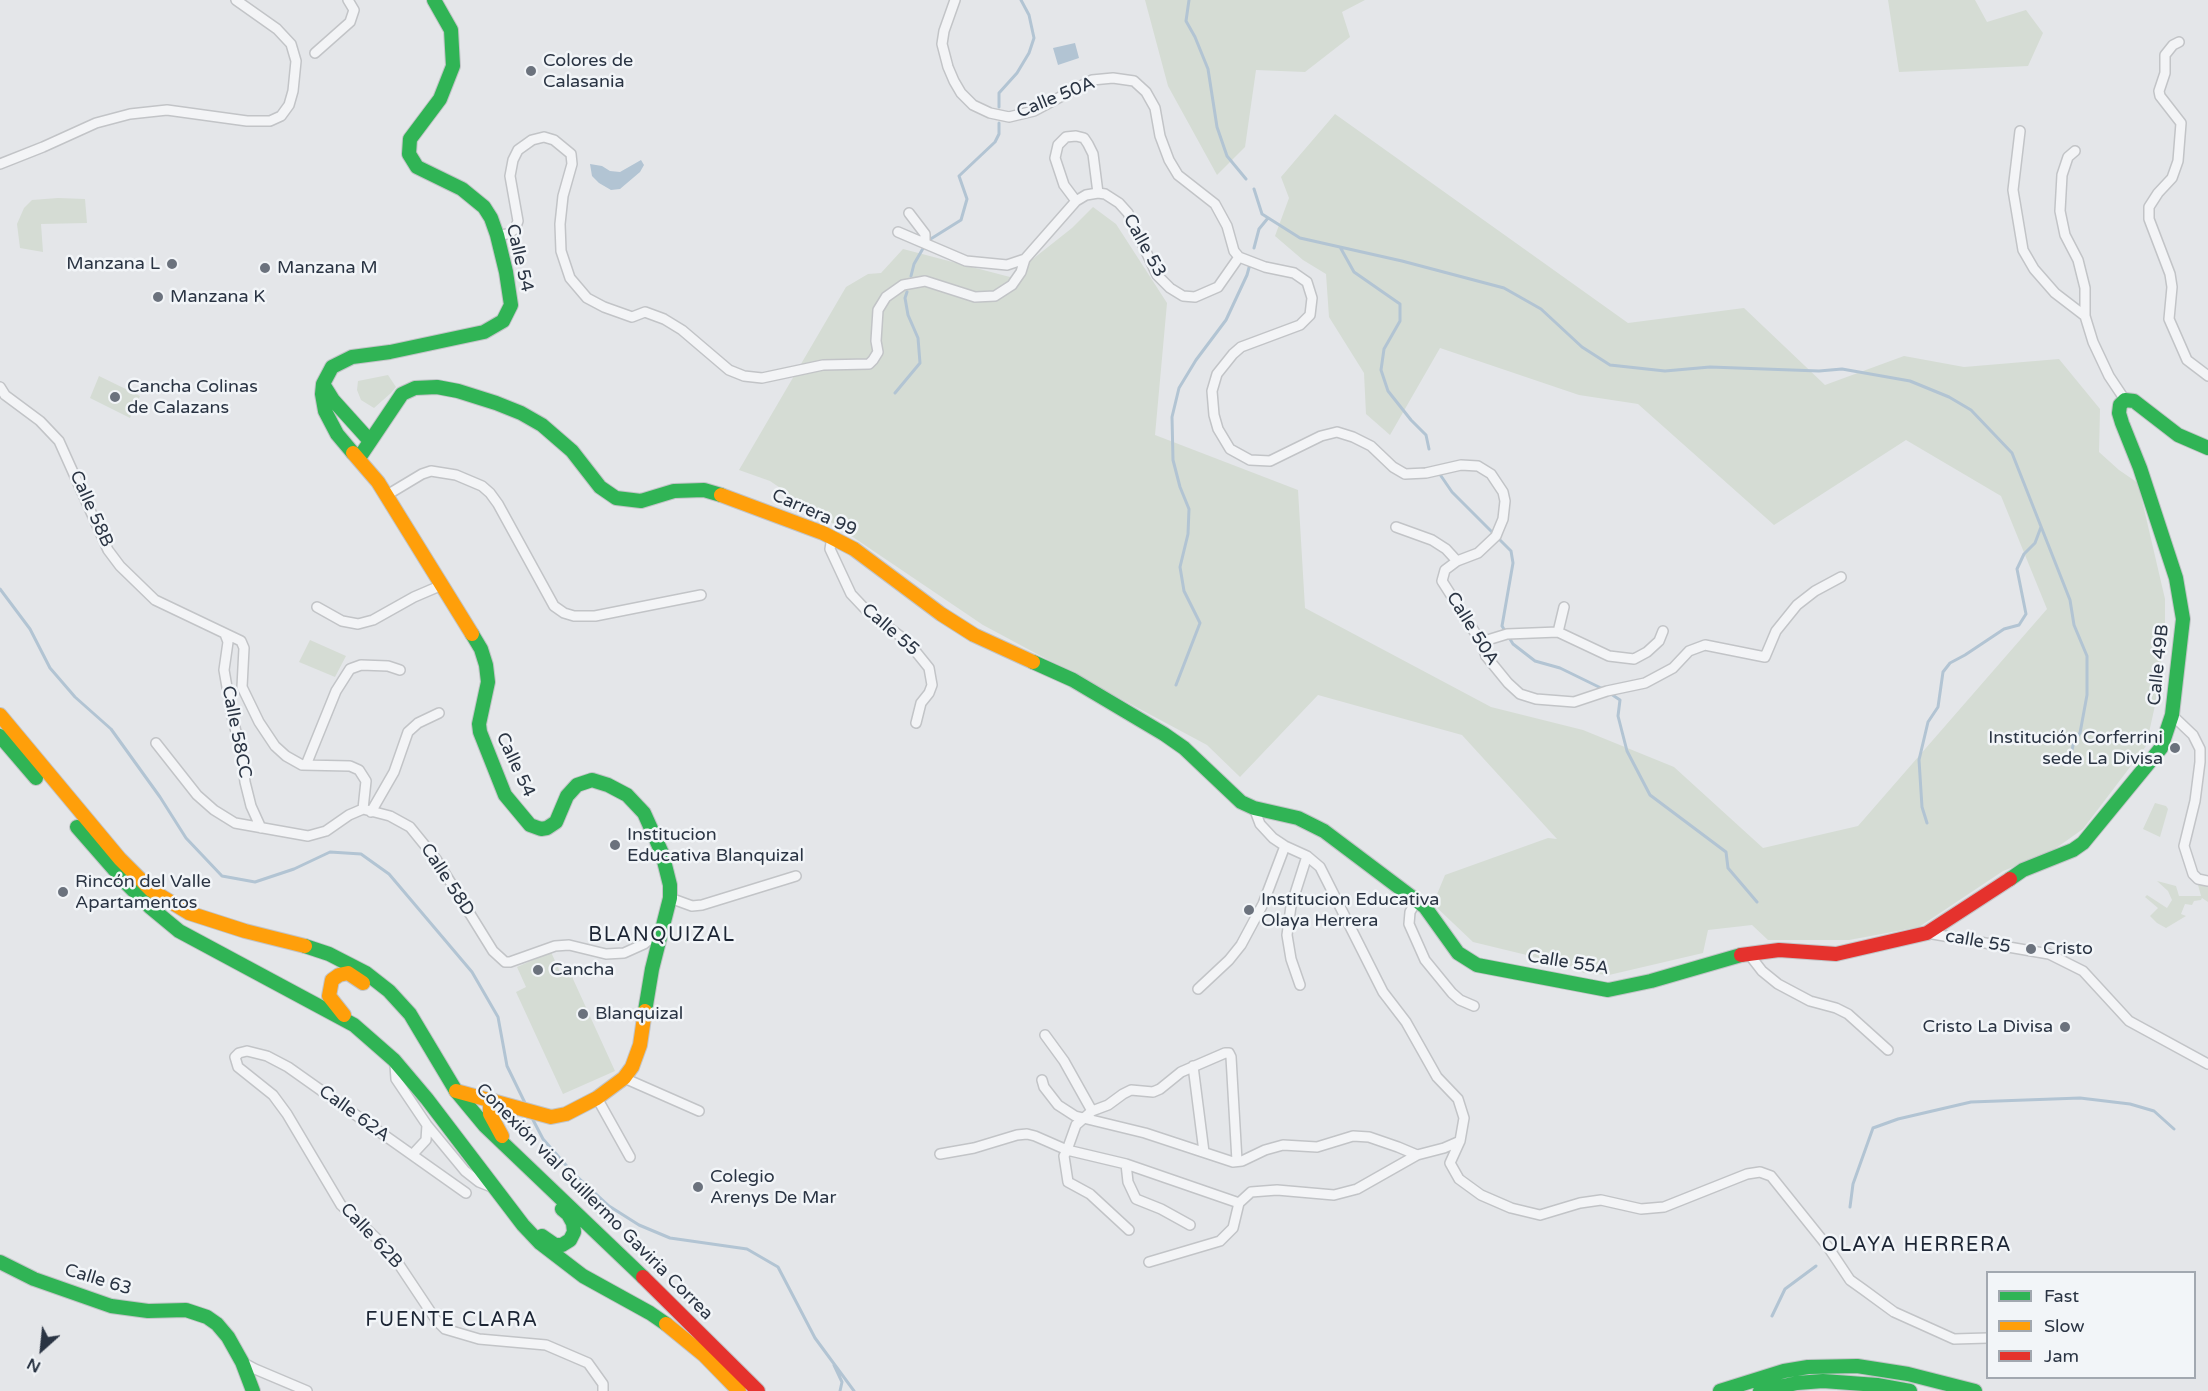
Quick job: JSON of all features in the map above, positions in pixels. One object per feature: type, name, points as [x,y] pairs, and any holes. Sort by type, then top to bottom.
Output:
[{"type":"main road","name":"Calle 54","points":[[434,0],[451,30],[453,66],[440,99],[410,139],[409,154],[417,167],[462,189],[484,207],[497,235],[512,298],[510,310],[499,325],[478,334],[390,352],[352,357],[332,367],[324,384],[323,401],[328,420],[387,495],[482,649],[488,682],[479,724],[480,732],[506,795],[515,809],[531,825],[541,829],[547,828],[556,822],[567,796],[577,785],[592,780],[618,790],[639,807],[652,830],[669,876],[670,898],[652,969],[640,1045],[632,1067],[624,1078],[597,1098],[566,1114],[551,1117],[456,1091]]},
{"type":"main road","points":[[324,384],[333,400],[370,441]]},
{"type":"main road","name":"Carrera 99","points":[[359,458],[397,399],[408,390],[426,387],[458,391],[496,403],[542,425],[573,451],[600,487],[616,498],[641,501],[674,491],[704,490],[726,496],[832,537],[868,559],[941,614],[974,635],[1072,680],[1164,734],[1189,753],[1234,797],[1254,808]]},
{"type":"main road","points":[[2125,400],[2134,401],[2178,435],[2208,448]]},
{"type":"main road","name":"Calle 49B","points":[[1927,933],[2023,870],[2073,850],[2083,843],[2161,748],[2172,715],[2180,653],[2182,613],[2176,578],[2140,468],[2120,417],[2120,405],[2125,400]]},
{"type":"main road","name":"Conexión vial Guillermo Gaviria Correa","points":[[0,715],[120,859],[151,890],[189,913],[329,954],[366,973],[386,988],[418,1025],[456,1091],[485,1126],[758,1391]]},
{"type":"main road","name":"Conexión vial Guillermo Gaviria Correa","points":[[0,736],[110,867],[150,907],[179,931],[354,1025],[394,1060],[540,1243],[560,1260],[597,1284],[650,1313],[676,1331],[704,1355],[739,1391]]},
{"type":"main road","name":"Calle 55A","points":[[1254,808],[1298,818],[1316,826],[1417,900],[1429,912],[1458,953],[1469,961],[1477,965],[1593,989],[1608,990],[1626,987],[1748,953],[1779,950],[1836,954],[1927,933]]},
{"type":"main road","points":[[354,1025],[336,1007],[329,996],[328,989],[332,980],[348,973],[367,986],[386,988]]},
{"type":"main road","points":[[494,1101],[490,1107],[490,1114],[495,1125],[518,1157]]},
{"type":"main road","points":[[510,1207],[555,1245],[562,1245],[570,1240],[574,1232],[568,1214],[555,1203],[537,1176]]},
{"type":"main road","name":"Calle 63","points":[[0,1262],[34,1279],[111,1306],[131,1310],[197,1312],[212,1320],[222,1329],[242,1362],[253,1391]]},
{"type":"main road","points":[[1720,1391],[1784,1371],[1808,1367],[1857,1366],[1908,1374],[1975,1391]]},
{"type":"main road","points":[[1760,1391],[1797,1383],[1823,1381],[1877,1385],[1910,1391]]},
{"type":"street","points":[[0,164],[96,123],[130,114],[167,110],[247,121],[270,121],[281,116],[289,105],[293,91],[296,61],[291,44],[278,29],[236,0]]},
{"type":"street","points":[[315,53],[350,22],[354,10],[348,0]]},
{"type":"street","name":"Calle 50A","points":[[956,0],[944,31],[942,44],[954,81],[961,93],[973,105],[990,113],[1009,117],[1034,111],[1092,81],[1113,78],[1134,81],[1146,92],[1155,108],[1160,136],[1169,160],[1178,175],[1215,204],[1227,226],[1234,250],[1239,257]]},
{"type":"street","points":[[2179,42],[2173,45],[2165,56],[2165,73],[2159,91],[2160,96],[2181,123],[2178,161],[2172,178],[2149,207],[2149,219],[2172,287],[2169,319],[2187,360],[2208,376]]},
{"type":"street","points":[[2020,131],[2013,190],[2023,250],[2034,269],[2055,293],[2085,316]]},
{"type":"street","points":[[497,235],[508,234],[518,221],[510,176],[513,160],[518,150],[532,140],[544,137],[554,140],[570,154],[572,164],[563,196],[560,224],[561,251],[570,279],[587,298],[604,307],[632,317],[645,312],[664,319],[682,330],[729,370],[744,376],[762,378],[823,365],[869,364],[878,352],[876,341],[878,310],[886,297],[903,285],[925,281],[975,297],[995,296],[1012,285],[1021,272],[1025,259],[1076,201],[1086,195],[1098,193],[1093,154],[1084,138],[1076,136],[1066,137],[1058,145],[1056,158],[1064,185],[1076,201]]},
{"type":"street","points":[[2075,151],[2068,157],[2062,175],[2060,211],[2065,235],[2078,260],[2085,288],[2085,316],[2093,342],[2105,368],[2125,400]]},
{"type":"street","name":"Calle 53","points":[[1098,193],[1105,194],[1119,203],[1128,213],[1157,275],[1170,288],[1183,296],[1195,297],[1218,287],[1239,257]]},
{"type":"street","points":[[909,213],[925,234],[928,244]]},
{"type":"street","points":[[898,232],[966,261],[1006,265],[1025,259]]},
{"type":"street","points":[[1239,257],[1265,267],[1294,273],[1307,282],[1312,298],[1310,315],[1300,325],[1241,347],[1217,374],[1212,391],[1214,416],[1218,429],[1230,449],[1250,460],[1270,461],[1321,436],[1337,432],[1371,446],[1393,467],[1405,474],[1426,473],[1461,465],[1478,466],[1491,474],[1503,492],[1505,501],[1503,519],[1496,536],[1478,553],[1457,561],[1446,549],[1432,540],[1396,527]]},
{"type":"street","name":"Calle 58B","points":[[0,387],[5,395],[40,421],[59,441],[108,550],[120,566],[155,600],[237,638],[244,648],[242,687],[259,723],[286,756],[306,765]]},
{"type":"street","points":[[387,495],[431,471],[456,475],[482,486],[498,504],[554,606],[564,614],[595,616],[701,595]]},
{"type":"street","name":"Calle 55","points":[[832,537],[830,549],[851,594],[868,612],[908,642],[929,668],[932,685],[921,703],[916,723]]},
{"type":"street","name":"Calle 50A","points":[[1457,561],[1445,570],[1442,581],[1480,642],[1486,656],[1508,683],[1520,694],[1536,699],[1574,702],[1607,691],[1645,683],[1673,668],[1689,651],[1705,645],[1765,657],[1776,631],[1797,605],[1815,591],[1841,577]]},
{"type":"street","points":[[317,607],[342,621],[358,624],[373,620],[414,597],[442,585]]},
{"type":"street","points":[[1558,632],[1564,607]]},
{"type":"street","points":[[1480,642],[1507,634],[1558,632],[1609,656],[1634,659],[1647,652],[1659,641],[1663,631]]},
{"type":"street","name":"Calle 58CC","points":[[225,634],[228,642],[224,670],[232,716],[251,806],[261,828]]},
{"type":"street","points":[[367,810],[366,781],[359,770],[350,766],[306,765],[336,691],[350,669],[361,665],[387,666],[400,670]]},
{"type":"street","points":[[156,742],[197,795],[214,810],[235,823],[308,836],[326,831],[349,815],[367,810],[394,772],[408,732],[418,723],[439,713]]},
{"type":"street","name":"Calle 49B","points":[[2172,715],[2193,735],[2200,749],[2195,801],[2190,830],[2184,846],[2193,874],[2198,879],[2208,881]]},
{"type":"street","points":[[1254,808],[1265,829],[1285,846],[1307,855],[1320,867],[1383,992],[1406,1022],[1437,1077],[1458,1099],[1464,1118],[1460,1141],[1450,1163],[1459,1179],[1481,1195],[1511,1208],[1540,1215],[1580,1203],[1601,1200],[1641,1209],[1664,1207],[1747,1174],[1760,1172],[1771,1176],[1828,1247],[1850,1280],[1894,1312],[1954,1339],[1986,1338]]},
{"type":"street","name":"Calle 58D","points":[[367,810],[390,816],[410,827],[436,859],[500,960],[510,962],[555,946],[569,945],[606,954],[624,953],[644,945],[663,929]]},
{"type":"street","points":[[1198,989],[1229,960],[1241,945],[1263,904],[1285,846]]},
{"type":"street","points":[[1300,985],[1291,959],[1287,935],[1291,906],[1307,855]]},
{"type":"street","points":[[670,898],[692,906],[702,905],[796,876]]},
{"type":"street","points":[[1417,900],[1410,912],[1409,924],[1425,960],[1452,993],[1460,1000],[1474,1006]]},
{"type":"street","name":"calle 55","points":[[1927,933],[2049,954],[2083,971],[2129,1021],[2208,1064]]},
{"type":"street","points":[[1748,953],[1762,971],[1778,984],[1810,1001],[1848,1014],[1888,1050]]},
{"type":"street","points":[[1045,1035],[1064,1061],[1088,1114],[1222,1159],[1237,1161],[1283,1145],[1317,1147],[1353,1136],[1369,1137],[1417,1155]]},
{"type":"street","name":"Calle 62A","points":[[236,1057],[239,1053],[247,1051],[267,1056],[288,1068],[413,1154],[466,1194]]},
{"type":"street","points":[[1042,1080],[1044,1087],[1058,1105],[1075,1116],[1088,1114],[1108,1105],[1131,1090],[1153,1092],[1193,1066],[1225,1053],[1230,1054],[1237,1161]]},
{"type":"street","name":"Calle 62B","points":[[236,1057],[238,1067],[273,1095],[287,1114],[341,1205],[390,1251],[436,1320],[445,1329],[479,1339],[546,1345],[588,1363],[603,1384],[603,1391]]},
{"type":"street","points":[[394,1060],[396,1079],[427,1125],[472,1177],[494,1187]]},
{"type":"street","points":[[1193,1066],[1204,1152]]},
{"type":"street","points":[[624,1078],[699,1111]]},
{"type":"street","points":[[597,1098],[630,1157]]},
{"type":"street","points":[[1088,1114],[1076,1125],[1064,1156],[1068,1182],[1090,1194],[1129,1230]]},
{"type":"street","points":[[413,1154],[426,1140],[427,1125]]},
{"type":"street","points":[[940,1154],[1027,1134],[1067,1150],[1126,1164],[1239,1203]]},
{"type":"street","points":[[1149,1262],[1220,1242],[1233,1228],[1239,1203],[1251,1192],[1277,1190],[1334,1196],[1357,1190],[1417,1155],[1460,1141]]},
{"type":"street","points":[[413,1154],[435,1145],[445,1147]]},
{"type":"street","points":[[1126,1164],[1128,1182],[1136,1199],[1161,1209],[1190,1225]]},
{"type":"street","points":[[242,1362],[307,1391]]},
{"type":"shaded area","points":[[1145,0],[1365,0],[1342,12],[1350,37],[1305,72],[1256,70],[1245,147],[1217,175],[1168,86]]},
{"type":"shaded area","points":[[1888,0],[1975,0],[1987,22],[2026,10],[2043,33],[2028,66],[1899,72]]},
{"type":"shaded area","points":[[1335,114],[1628,323],[1744,308],[1825,385],[1904,356],[1964,367],[2059,359],[2100,409],[2099,452],[2138,483],[2165,599],[2165,632],[2156,701],[2146,746],[2083,829],[2049,853],[2003,871],[1919,927],[1849,940],[1768,940],[1752,925],[1708,930],[1703,953],[1609,975],[1584,973],[1568,965],[1473,942],[1433,904],[1445,875],[1548,838],[1557,839],[1462,735],[1318,695],[1240,777],[1207,745],[983,625],[770,481],[739,470],[846,287],[868,274],[881,273],[903,249],[1010,277],[1072,228],[1093,207],[1116,224],[1167,303],[1155,435],[1298,490],[1305,608],[1491,707],[1583,730],[1674,767],[1763,848],[1858,826],[2047,609],[2001,496],[1906,440],[1774,525],[1638,404],[1579,395],[1440,348],[1390,435],[1366,414],[1364,373],[1329,317],[1326,274],[1303,260],[1275,236],[1289,198],[1281,177]]},
{"type":"shaded area","points":[[85,199],[87,223],[41,224],[43,252],[20,248],[17,224],[24,208],[32,200]]},
{"type":"shaded area","points":[[388,375],[396,387],[391,393],[374,408],[361,400],[357,390],[358,381]]},
{"type":"shaded area","name":"Cancha Colinas de Calazans","points":[[99,376],[140,396],[130,418],[90,398]]},
{"type":"shaded area","points":[[310,640],[346,656],[335,677],[299,662]]},
{"type":"shaded area","points":[[2155,803],[2166,806],[2168,809],[2160,837],[2143,829]]},
{"type":"shaded area","points":[[2157,881],[2176,886],[2179,896],[2201,896],[2197,881],[2208,883],[2208,902],[2202,898],[2194,901],[2192,905],[2185,904],[2181,914],[2186,916],[2166,928],[2150,916],[2158,908],[2145,897],[2147,895],[2167,908],[2172,900],[2168,891]]},
{"type":"shaded area","points":[[551,952],[560,972],[568,968],[615,1071],[563,1094],[516,992],[526,987],[517,967]]},
{"type":"water","points":[[1075,43],[1079,58],[1058,65],[1053,48]]},
{"type":"water","points":[[641,160],[644,165],[640,172],[620,189],[611,190],[592,176],[590,164],[620,172]]},
{"type":"waterway","points":[[999,107],[999,93],[1017,73],[1029,53],[1034,38],[1029,15],[1021,0]]},
{"type":"waterway","points":[[1189,0],[1186,21],[1208,69],[1217,127],[1227,156],[1246,179]]},
{"type":"waterway","points":[[929,240],[961,220],[967,199],[959,176],[995,142],[999,134],[999,123]]},
{"type":"waterway","points":[[1254,189],[1262,214],[1300,238],[1402,261],[1504,288],[1541,309],[1582,347],[1610,365],[1665,371],[1710,367],[1819,371],[1842,369],[1910,381],[1949,397],[1971,410],[2012,453],[2070,600],[2074,625],[2087,656],[2087,695],[2080,733],[2074,741],[2072,750]]},
{"type":"waterway","points":[[1254,248],[1259,229],[1268,218]]},
{"type":"waterway","points":[[911,276],[914,264],[925,245]]},
{"type":"waterway","points":[[1340,247],[1354,272],[1400,304],[1400,321],[1384,349],[1381,370],[1388,391],[1426,435],[1429,449]]},
{"type":"waterway","points":[[1176,685],[1200,623],[1184,591],[1180,567],[1188,534],[1189,509],[1173,460],[1172,417],[1179,388],[1196,360],[1226,320],[1250,264]]},
{"type":"waterway","points":[[895,393],[920,363],[918,338],[908,315],[905,298],[907,292]]},
{"type":"waterway","points":[[1439,473],[1452,492],[1511,551],[1513,563],[1502,626],[1513,644],[1535,661],[1560,668],[1605,690]]},
{"type":"waterway","points":[[1927,823],[1922,807],[1919,760],[1928,722],[1938,707],[1943,672],[1950,663],[2004,629],[2019,625],[2026,614],[2017,569],[2024,554],[2035,543],[2041,527]]},
{"type":"waterway","points":[[0,589],[30,629],[50,668],[75,697],[111,729],[160,797],[186,838],[222,876],[255,882],[294,869],[330,852],[361,854],[389,874],[472,972],[498,1017],[507,1066],[526,1105]]},
{"type":"waterway","points":[[1611,694],[1620,700],[1618,716],[1627,751],[1650,795],[1726,852],[1728,868],[1757,902]]},
{"type":"waterway","points":[[1850,1207],[1853,1184],[1873,1128],[1898,1119],[1971,1102],[2080,1098],[2130,1104],[2154,1111],[2174,1129]]},
{"type":"waterway","points":[[531,1116],[543,1139],[572,1172],[609,1206],[639,1225],[670,1238],[747,1249],[778,1267],[815,1338],[854,1391]]},
{"type":"waterway","points":[[1772,1316],[1785,1289],[1816,1266]]},
{"type":"waterway","points":[[834,1365],[842,1382],[840,1391]]},
{"type":"traffic: fast","points":[[353,453],[337,434],[325,411],[323,384],[332,367],[352,357],[390,352],[484,332],[503,321],[511,305],[497,235],[484,207],[462,189],[417,167],[409,154],[410,139],[440,99],[453,66],[451,30],[434,0]]},
{"type":"traffic: fast","points":[[323,384],[333,400],[370,441]]},
{"type":"traffic: fast","points":[[359,458],[402,394],[415,388],[437,387],[496,403],[542,425],[572,451],[600,487],[616,498],[641,501],[674,491],[704,490],[721,495]]},
{"type":"traffic: fast","points":[[2010,879],[2023,870],[2073,850],[2083,843],[2161,748],[2172,715],[2183,619],[2176,578],[2140,468],[2122,423],[2119,413],[2120,405],[2125,400],[2134,401],[2178,435],[2208,448]]},
{"type":"traffic: fast","points":[[472,634],[481,649],[488,682],[479,724],[480,732],[505,795],[530,825],[541,829],[556,822],[567,796],[577,785],[592,780],[627,795],[644,813],[662,853],[670,885],[670,898],[652,969],[645,1011]]},
{"type":"traffic: fast","points":[[1033,662],[1073,680],[1164,734],[1184,748],[1241,802],[1254,808],[1298,818],[1324,831],[1425,907],[1458,953],[1477,965],[1608,990],[1651,981],[1741,955]]},
{"type":"traffic: fast","points":[[0,736],[36,778]]},
{"type":"traffic: fast","points":[[77,827],[126,883],[179,931],[354,1025],[394,1060],[427,1099],[523,1225],[540,1243],[583,1276],[666,1324]]},
{"type":"traffic: fast","points":[[305,946],[329,954],[366,973],[389,991],[410,1014],[456,1091],[485,1126],[643,1277]]},
{"type":"traffic: fast","points":[[542,1236],[555,1245],[562,1245],[570,1240],[574,1232],[573,1223],[562,1209]]},
{"type":"traffic: fast","points":[[0,1262],[34,1279],[111,1306],[148,1311],[186,1310],[207,1317],[217,1324],[228,1337],[242,1362],[253,1391]]},
{"type":"traffic: fast","points":[[1720,1391],[1784,1371],[1808,1367],[1857,1366],[1908,1374],[1975,1391]]},
{"type":"traffic: fast","points":[[1760,1391],[1797,1383],[1823,1381],[1877,1385],[1910,1391]]},
{"type":"traffic: slow","points":[[353,453],[378,482],[472,634]]},
{"type":"traffic: slow","points":[[721,495],[823,533],[854,549],[941,614],[974,635],[1033,662]]},
{"type":"traffic: slow","points":[[0,715],[120,859],[151,890],[189,913],[245,931],[305,946]]},
{"type":"traffic: slow","points":[[344,1015],[329,996],[332,980],[348,973],[363,983]]},
{"type":"traffic: slow","points":[[456,1091],[551,1117],[566,1114],[597,1098],[624,1078],[632,1067],[640,1045],[645,1011]]},
{"type":"traffic: slow","points":[[494,1101],[490,1107],[490,1114],[502,1136]]},
{"type":"traffic: slow","points":[[666,1324],[704,1355],[739,1391]]},
{"type":"traffic: jam","points":[[1741,955],[1779,950],[1836,954],[1927,933],[2010,879]]},
{"type":"traffic: jam","points":[[643,1277],[758,1391]]},
{"type":"place","name":"Colores de Calasania","points":[[531,71]]},
{"type":"place","name":"Manzana L","points":[[172,264]]},
{"type":"place","name":"Manzana M","points":[[265,268]]},
{"type":"place","name":"Manzana K","points":[[158,297]]},
{"type":"place","name":"Cancha Colinas de Calazans","points":[[115,397]]},
{"type":"place","name":"Institución Corferrini sede La Divisa","points":[[2175,748]]},
{"type":"place","name":"Institucion Educativa Blanquizal","points":[[615,845]]},
{"type":"place","name":"Rincón del Valle Apartamentos","points":[[63,892]]},
{"type":"place","name":"Institucion Educativa Olaya Herrera","points":[[1249,910]]},
{"type":"place","name":"Cristo","points":[[2031,949]]},
{"type":"place","name":"Cancha","points":[[538,970]]},
{"type":"place","name":"Blanquizal","points":[[583,1014]]},
{"type":"place","name":"Cristo La Divisa","points":[[2065,1027]]},
{"type":"place","name":"Colegio Arenys De Mar","points":[[698,1187]]},
{"type":"district","name":"BLANQUIZAL","points":[[662,936]]},
{"type":"district","name":"OLAYA HERRERA","points":[[1917,1246]]},
{"type":"district","name":"FUENTE CLARA","points":[[452,1321]]}]
